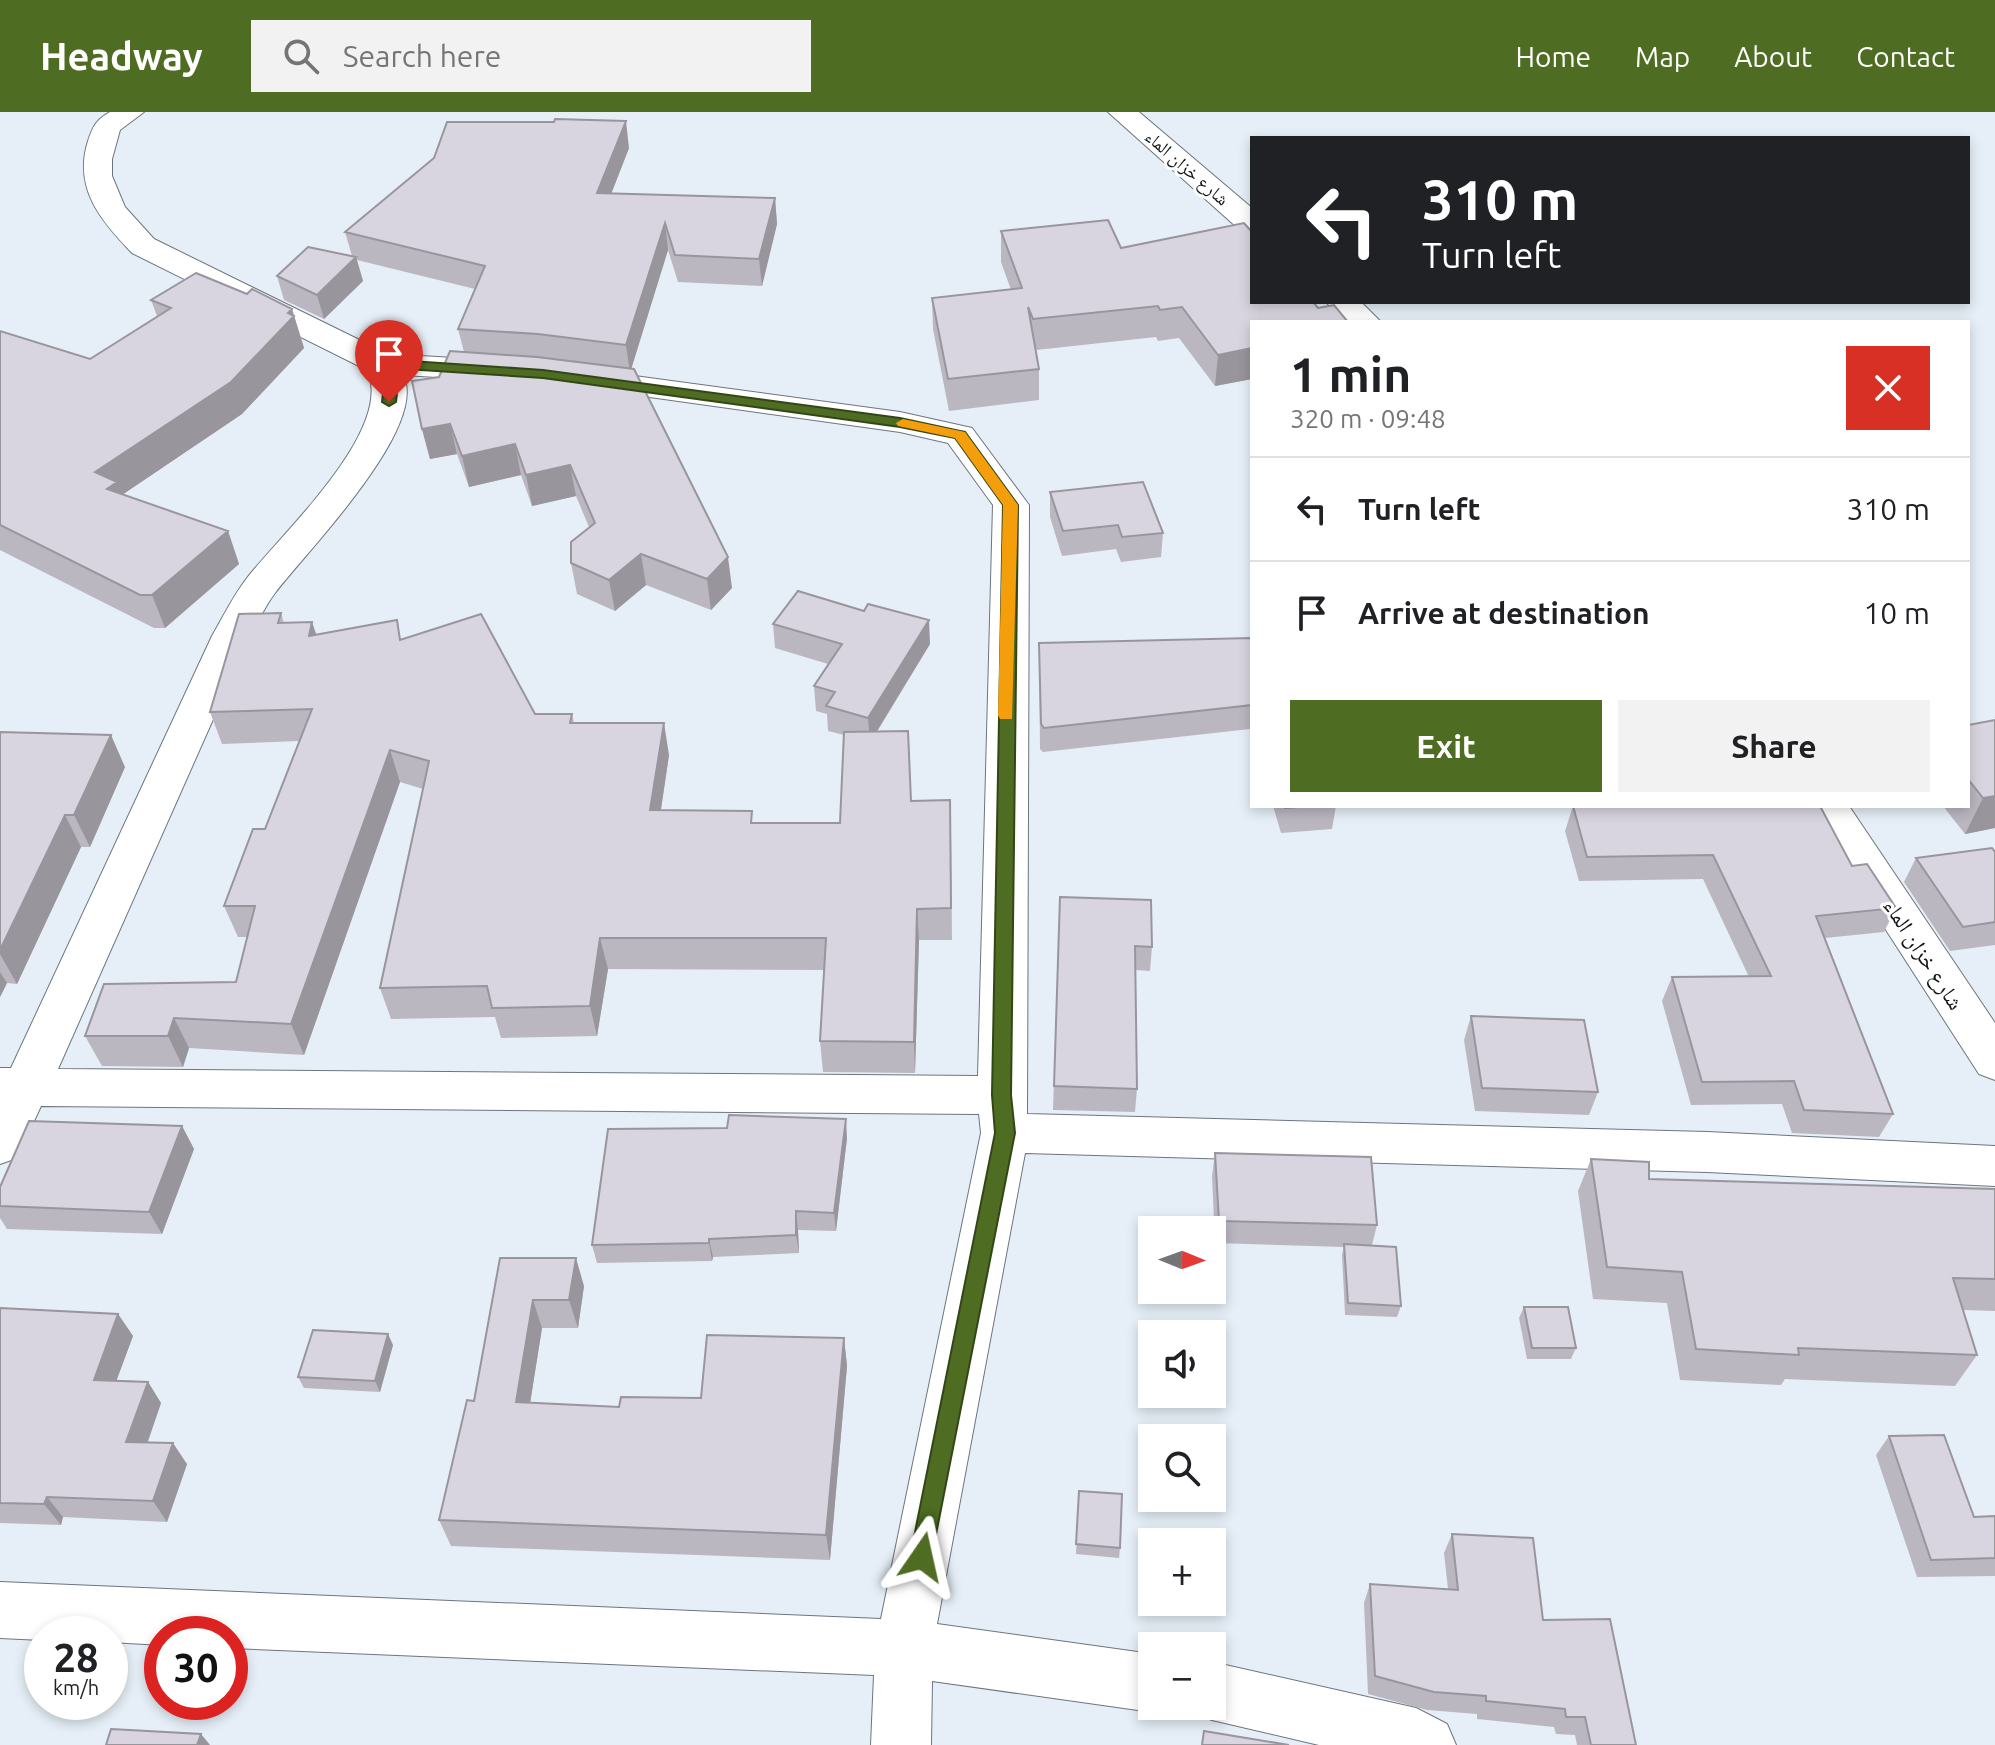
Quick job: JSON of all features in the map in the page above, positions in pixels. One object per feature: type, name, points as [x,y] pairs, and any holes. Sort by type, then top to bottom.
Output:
[{"type":"street","points":[[130,112],[107,126],[96,166],[103,196],[124,228],[143,246],[381,364],[536,374],[900,422],[960,435],[1011,505],[1003,1114],[904,1648],[901,1745]]},
{"type":"street","name":"شارع خزان الماء","points":[[1122,112],[1250,222]]},
{"type":"street","points":[[1344,304],[1363,320]]},
{"type":"street","points":[[0,1144],[12,1088],[231,636],[258,589],[357,471],[381,428],[391,384],[381,364]]},
{"type":"street","name":"شارع خزان الماء","points":[[1828,808],[1995,1061]]},
{"type":"street","points":[[12,1088],[1003,1114],[1995,1166]]},
{"type":"street","points":[[0,1610],[904,1648],[1138,1681]]},
{"type":"street","points":[[1226,1694],[1416,1738],[1426,1745]]},
{"type":"building","points":[[555,119],[626,121],[597,193],[775,198],[759,259],[675,255],[665,223],[626,345],[538,334],[458,329],[485,266],[345,232],[434,158],[447,122],[554,122]]},
{"type":"building","points":[[1108,220],[1121,248],[1244,223],[1250,230],[1250,304],[1315,304],[1318,308],[1334,305],[1346,320],[1250,320],[1250,348],[1218,355],[1182,307],[1160,310],[1158,306],[1033,319],[1028,307],[1039,369],[948,379],[932,298],[1022,288],[1001,231]]},
{"type":"building","points":[[308,247],[356,257],[317,295],[277,276]]},
{"type":"building","points":[[196,273],[247,294],[252,289],[292,309],[288,313],[294,316],[231,382],[95,472],[117,482],[107,489],[228,531],[152,595],[140,595],[0,525],[0,331],[90,359],[171,308],[151,300]]},
{"type":"building","points":[[450,351],[537,357],[634,369],[728,557],[707,579],[641,554],[609,580],[571,563],[571,542],[595,523],[570,465],[526,475],[515,444],[462,456],[450,424],[422,429],[412,381],[439,377]]},
{"type":"building","points":[[1143,482],[1163,533],[1122,537],[1118,525],[1063,531],[1050,492]]},
{"type":"building","points":[[798,591],[864,611],[868,604],[929,620],[868,718],[826,706],[835,692],[814,686],[842,644],[773,624]]},
{"type":"building","points":[[281,613],[278,623],[312,622],[309,636],[397,620],[400,640],[481,614],[535,714],[572,714],[570,723],[664,723],[650,810],[752,811],[751,823],[840,823],[844,732],[908,731],[911,801],[950,800],[951,908],[917,909],[914,1042],[820,1041],[826,938],[600,938],[590,1006],[492,1008],[487,986],[380,988],[429,761],[390,750],[291,1024],[174,1018],[168,1036],[85,1036],[104,984],[236,982],[255,906],[224,906],[253,829],[265,829],[312,709],[210,712],[239,614]]},
{"type":"building","points":[[1250,638],[1250,705],[1044,728],[1041,724],[1039,643]]},
{"type":"building","points":[[1995,720],[1995,796],[1983,798],[1970,782],[1970,725]]},
{"type":"building","points":[[0,732],[111,735],[74,815],[65,815],[0,950]]},
{"type":"building","points":[[1574,808],[1821,808],[1852,866],[1867,864],[1896,908],[1816,916],[1893,1114],[1804,1110],[1794,1081],[1702,1082],[1672,977],[1771,976],[1713,855],[1587,857]]},
{"type":"building","points":[[1992,848],[1995,852],[1995,922],[1963,927],[1916,858]]},
{"type":"building","points":[[1060,897],[1151,900],[1152,947],[1135,946],[1137,1089],[1054,1086]]},
{"type":"building","points":[[1471,1016],[1584,1020],[1598,1092],[1482,1088]]},
{"type":"building","points":[[729,1115],[846,1119],[834,1213],[796,1211],[796,1235],[709,1239],[709,1243],[592,1245],[608,1129],[727,1128]]},
{"type":"building","points":[[29,1121],[182,1126],[149,1212],[0,1206],[0,1187]]},
{"type":"building","points":[[1215,1153],[1371,1157],[1377,1225],[1226,1221],[1226,1216],[1219,1216]]},
{"type":"building","points":[[1591,1159],[1649,1162],[1649,1179],[1995,1189],[1995,1279],[1953,1278],[1977,1355],[1798,1348],[1799,1355],[1696,1349],[1682,1272],[1607,1267]]},
{"type":"building","points":[[1344,1244],[1396,1247],[1401,1306],[1348,1303]]},
{"type":"building","points":[[500,1258],[576,1258],[569,1300],[533,1300],[516,1402],[619,1407],[621,1397],[701,1398],[707,1335],[844,1338],[826,1535],[439,1520],[467,1400],[474,1401]]},
{"type":"building","points":[[1524,1307],[1568,1307],[1576,1348],[1532,1348]]},
{"type":"building","points":[[0,1308],[118,1314],[94,1380],[148,1382],[126,1442],[173,1443],[153,1501],[47,1497],[44,1504],[0,1503]]},
{"type":"building","points":[[313,1330],[388,1334],[375,1381],[298,1377]]},
{"type":"building","points":[[1944,1435],[1974,1517],[1995,1516],[1995,1558],[1931,1560],[1889,1436]]},
{"type":"building","points":[[1079,1491],[1122,1494],[1120,1548],[1076,1544]]},
{"type":"building","points":[[1452,1534],[1533,1538],[1543,1620],[1610,1619],[1636,1745],[1591,1745],[1585,1717],[1566,1717],[1565,1709],[1486,1701],[1486,1696],[1434,1692],[1375,1676],[1370,1584],[1458,1590]]},
{"type":"building","points":[[111,1729],[201,1734],[197,1745],[106,1745]]},
{"type":"building","points":[[1204,1731],[1289,1745],[1202,1745]]},
{"type":"slow traffic","points":[[903,423],[960,435],[1011,505],[1006,715]]},
{"type":"route","points":[[389,402],[391,384],[381,364],[543,374],[900,422],[960,435],[1011,505],[1001,1095],[1005,1133],[922,1557]]}]
